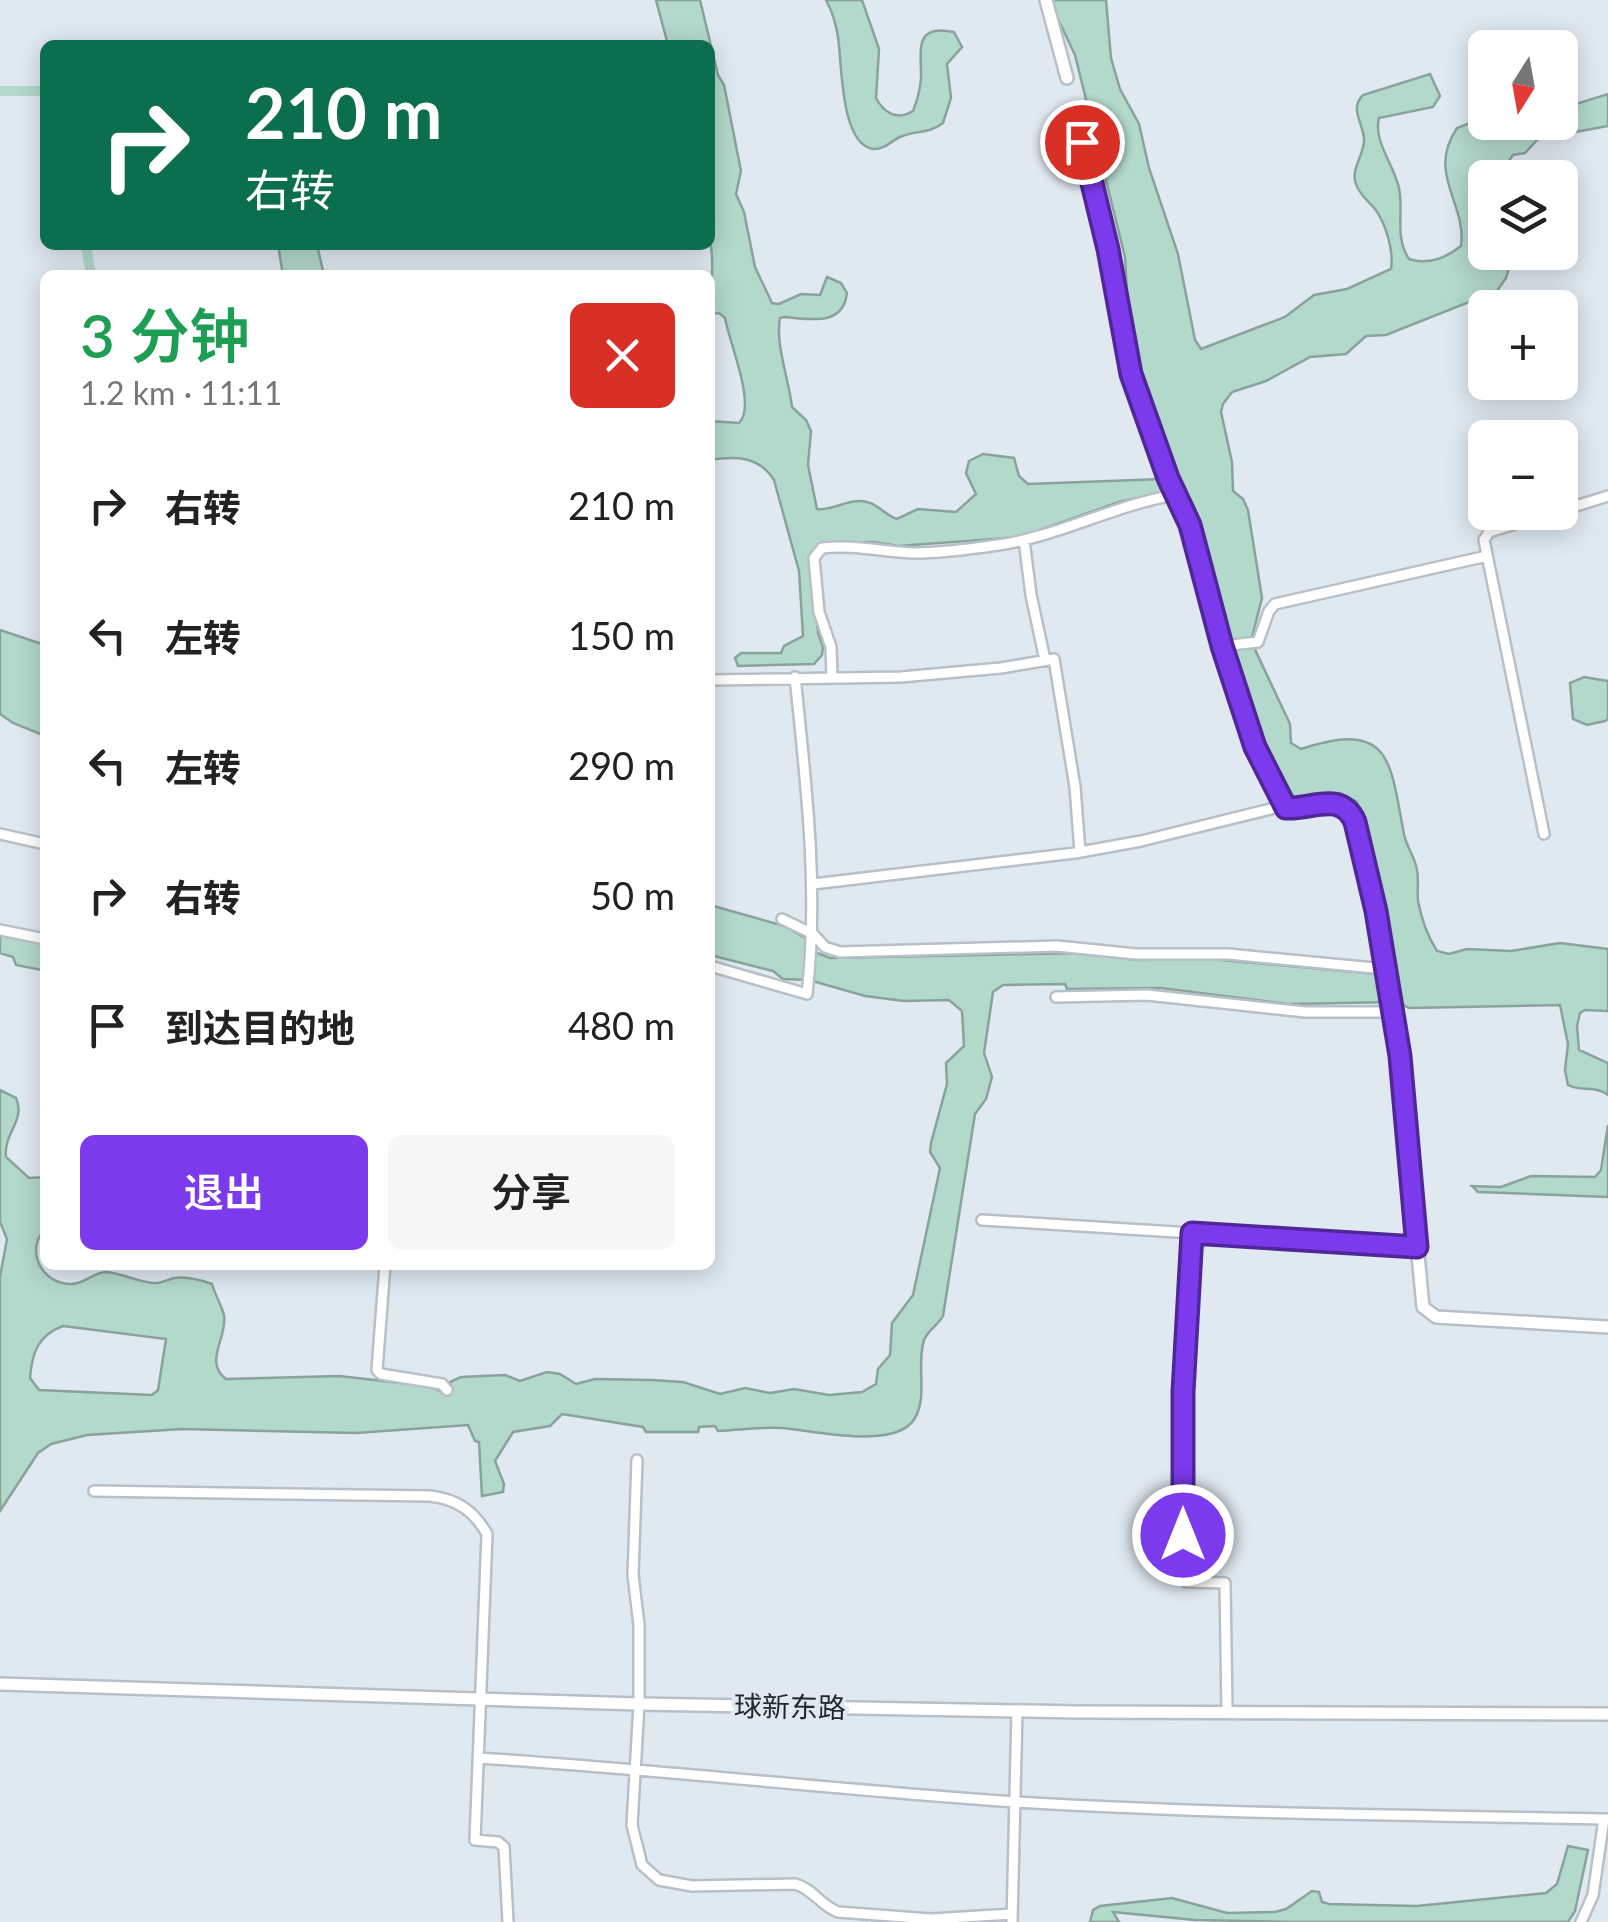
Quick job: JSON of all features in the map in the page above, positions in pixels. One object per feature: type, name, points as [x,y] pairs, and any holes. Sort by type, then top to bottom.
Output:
[{"type":"street","points":[[1046,0],[1067,78]]},
{"type":"street","points":[[1082,142],[1108,249],[1131,374],[1175,495],[1190,525],[1255,747],[1283,806]]},
{"type":"street","points":[[832,677],[831,648],[819,612],[814,558],[819,550],[852,546],[928,552],[1024,540],[1133,504],[1175,495]]},
{"type":"street","points":[[1578,505],[1608,496]]},
{"type":"street","points":[[1496,530],[1484,540],[1544,834]]},
{"type":"street","points":[[1024,540],[1030,595],[1044,660]]},
{"type":"street","points":[[1224,646],[1255,642],[1275,604],[1487,556]]},
{"type":"street","points":[[715,680],[950,674],[1054,660],[1075,787],[1080,852]]},
{"type":"street","points":[[715,967],[808,994],[813,884],[795,678]]},
{"type":"street","points":[[813,884],[1080,852],[1283,806],[1291,809],[1336,803],[1351,814],[1376,911],[1406,1110],[1422,1303],[1432,1316],[1608,1327]]},
{"type":"street","points":[[0,834],[40,843]]},
{"type":"street","points":[[782,920],[840,952],[1058,946],[1136,954],[1228,954],[1385,972]]},
{"type":"street","points":[[0,930],[40,938]]},
{"type":"street","points":[[1056,997],[1147,995],[1306,1012],[1392,1010]]},
{"type":"street","points":[[982,1220],[1417,1247]]},
{"type":"street","points":[[1192,1233],[1183,1392],[1183,1571],[1187,1582],[1225,1583],[1228,1712]]},
{"type":"street","points":[[385,1270],[376,1370],[442,1384],[447,1390]]},
{"type":"street","points":[[637,1460],[633,1575],[639,1625],[634,1836],[642,1864],[658,1880],[692,1886],[795,1884],[806,1887],[838,1912],[931,1920],[1012,1918],[1017,1710]]},
{"type":"street","points":[[94,1490],[430,1496],[462,1506],[476,1516],[487,1534],[475,1840],[498,1842],[504,1848],[508,1922]]},
{"type":"street","name":"球新东路","points":[[0,1684],[638,1704],[1608,1714]]},
{"type":"street","points":[[478,1758],[1015,1802],[1606,1819],[1593,1895],[1582,1922]]},
{"type":"shaded area","points":[[656,0],[700,0],[710,40],[667,40]]},
{"type":"shaded area","points":[[826,0],[862,0],[879,49],[876,98],[883,108],[896,115],[913,111],[921,83],[925,36],[941,30],[954,32],[962,47],[947,64],[951,98],[943,123],[900,137],[881,148],[862,144],[848,118],[837,32]]},
{"type":"shaded area","points":[[1049,0],[1106,0],[1111,58],[1120,89],[1139,124],[1149,168],[1178,254],[1195,340],[1201,349],[1285,317],[1314,295],[1347,289],[1391,269],[1386,230],[1359,191],[1355,178],[1364,145],[1357,111],[1363,95],[1430,74],[1440,96],[1433,107],[1379,118],[1381,144],[1399,188],[1401,233],[1409,259],[1430,261],[1461,246],[1459,216],[1445,160],[1457,128],[1468,124],[1468,140],[1537,140],[1525,153],[1513,155],[1510,160],[1468,160],[1468,270],[1508,270],[1498,290],[1468,290],[1468,302],[1386,335],[1366,336],[1346,354],[1310,357],[1266,381],[1232,392],[1221,412],[1232,462],[1233,491],[1248,510],[1262,598],[1251,641],[1290,724],[1291,743],[1301,749],[1354,739],[1370,744],[1382,754],[1390,768],[1405,838],[1416,865],[1421,914],[1437,951],[1511,951],[1560,943],[1608,949],[1608,1011],[1585,1010],[1580,1013],[1577,1026],[1579,1050],[1608,1063],[1608,1095],[1568,1085],[1568,1044],[1560,1005],[1409,1008],[1398,1002],[1288,1004],[1161,988],[1003,985],[993,992],[984,1053],[992,1077],[986,1099],[975,1114],[943,1316],[924,1340],[919,1409],[905,1428],[873,1436],[781,1428],[718,1431],[715,1426],[699,1427],[698,1432],[646,1432],[643,1427],[562,1414],[550,1426],[513,1432],[495,1461],[503,1492],[482,1496],[479,1442],[468,1425],[356,1433],[182,1429],[87,1435],[51,1444],[38,1453],[0,1511],[0,1277],[7,1239],[0,1222],[0,1090],[16,1098],[18,1106],[6,1157],[29,1178],[40,1177],[40,1236],[36,1255],[40,1270],[70,1284],[106,1272],[152,1283],[184,1278],[212,1284],[224,1315],[216,1357],[219,1372],[226,1379],[339,1376],[428,1386],[445,1393],[451,1391],[450,1382],[461,1377],[505,1375],[520,1381],[547,1372],[560,1374],[576,1384],[595,1379],[651,1380],[683,1382],[720,1394],[745,1388],[770,1393],[794,1389],[829,1395],[862,1392],[876,1384],[878,1369],[890,1355],[892,1323],[913,1295],[940,1168],[930,1152],[931,1143],[947,1084],[946,1063],[964,1046],[962,1011],[949,1000],[904,1001],[865,996],[809,980],[783,979],[773,971],[715,956],[715,906],[784,926],[809,940],[809,950],[830,958],[1083,953],[1137,960],[1210,959],[1389,975],[1382,910],[1357,802],[1340,793],[1291,800],[1263,745],[1194,519],[1174,484],[1129,328],[1125,257],[1075,55]],"holes":[[[63,1326],[166,1339],[158,1390],[152,1395],[39,1390],[30,1378],[32,1361],[48,1334]]]},
{"type":"shaded area","points":[[715,62],[724,85],[741,171],[736,194],[744,212],[755,267],[772,303],[779,304],[801,294],[820,295],[827,277],[841,283],[847,293],[844,304],[832,316],[780,318],[781,350],[792,407],[811,431],[808,465],[817,509],[859,501],[897,519],[918,509],[956,512],[976,494],[966,473],[969,461],[983,454],[1014,458],[1019,476],[1028,484],[1162,479],[1167,492],[1119,502],[1020,537],[898,546],[874,542],[821,543],[815,548],[813,560],[822,655],[814,664],[738,666],[735,658],[741,653],[781,653],[784,646],[803,636],[799,571],[774,480],[768,472],[746,460],[715,459],[715,421],[739,423],[745,403],[725,318],[715,313]]},
{"type":"shaded area","points":[[1608,94],[1608,126],[1578,132],[1578,103]]},
{"type":"shaded area","points":[[279,250],[318,250],[323,270],[282,270]]},
{"type":"shaded area","points":[[0,630],[40,643],[40,734],[0,714]]},
{"type":"shaded area","points":[[1584,677],[1608,681],[1605,721],[1587,725],[1573,719],[1570,683]]},
{"type":"shaded area","points":[[0,935],[40,943],[40,970],[16,965],[13,957],[0,953]]},
{"type":"shaded area","points":[[1608,1125],[1608,1197],[1478,1192],[1472,1186],[1501,1187],[1531,1176],[1595,1177],[1601,1170]]},
{"type":"shaded area","points":[[1568,1846],[1588,1850],[1575,1911],[1568,1922],[1195,1920],[1113,1912],[1119,1922],[1090,1922],[1093,1910],[1100,1906],[1172,1898],[1227,1913],[1275,1912],[1312,1891],[1319,1892],[1322,1902],[1329,1904],[1417,1906],[1546,1893],[1557,1884]]},
{"type":"waterway","points":[[0,91],[40,91]]},
{"type":"waterway","points":[[87,250],[90,270]]},
{"type":"route","points":[[1082,142],[1108,249],[1131,374],[1168,478],[1190,525],[1222,646],[1255,747],[1286,808],[1336,803],[1348,810],[1355,822],[1376,911],[1400,1056],[1417,1247],[1192,1233],[1183,1392],[1183,1535]]}]
